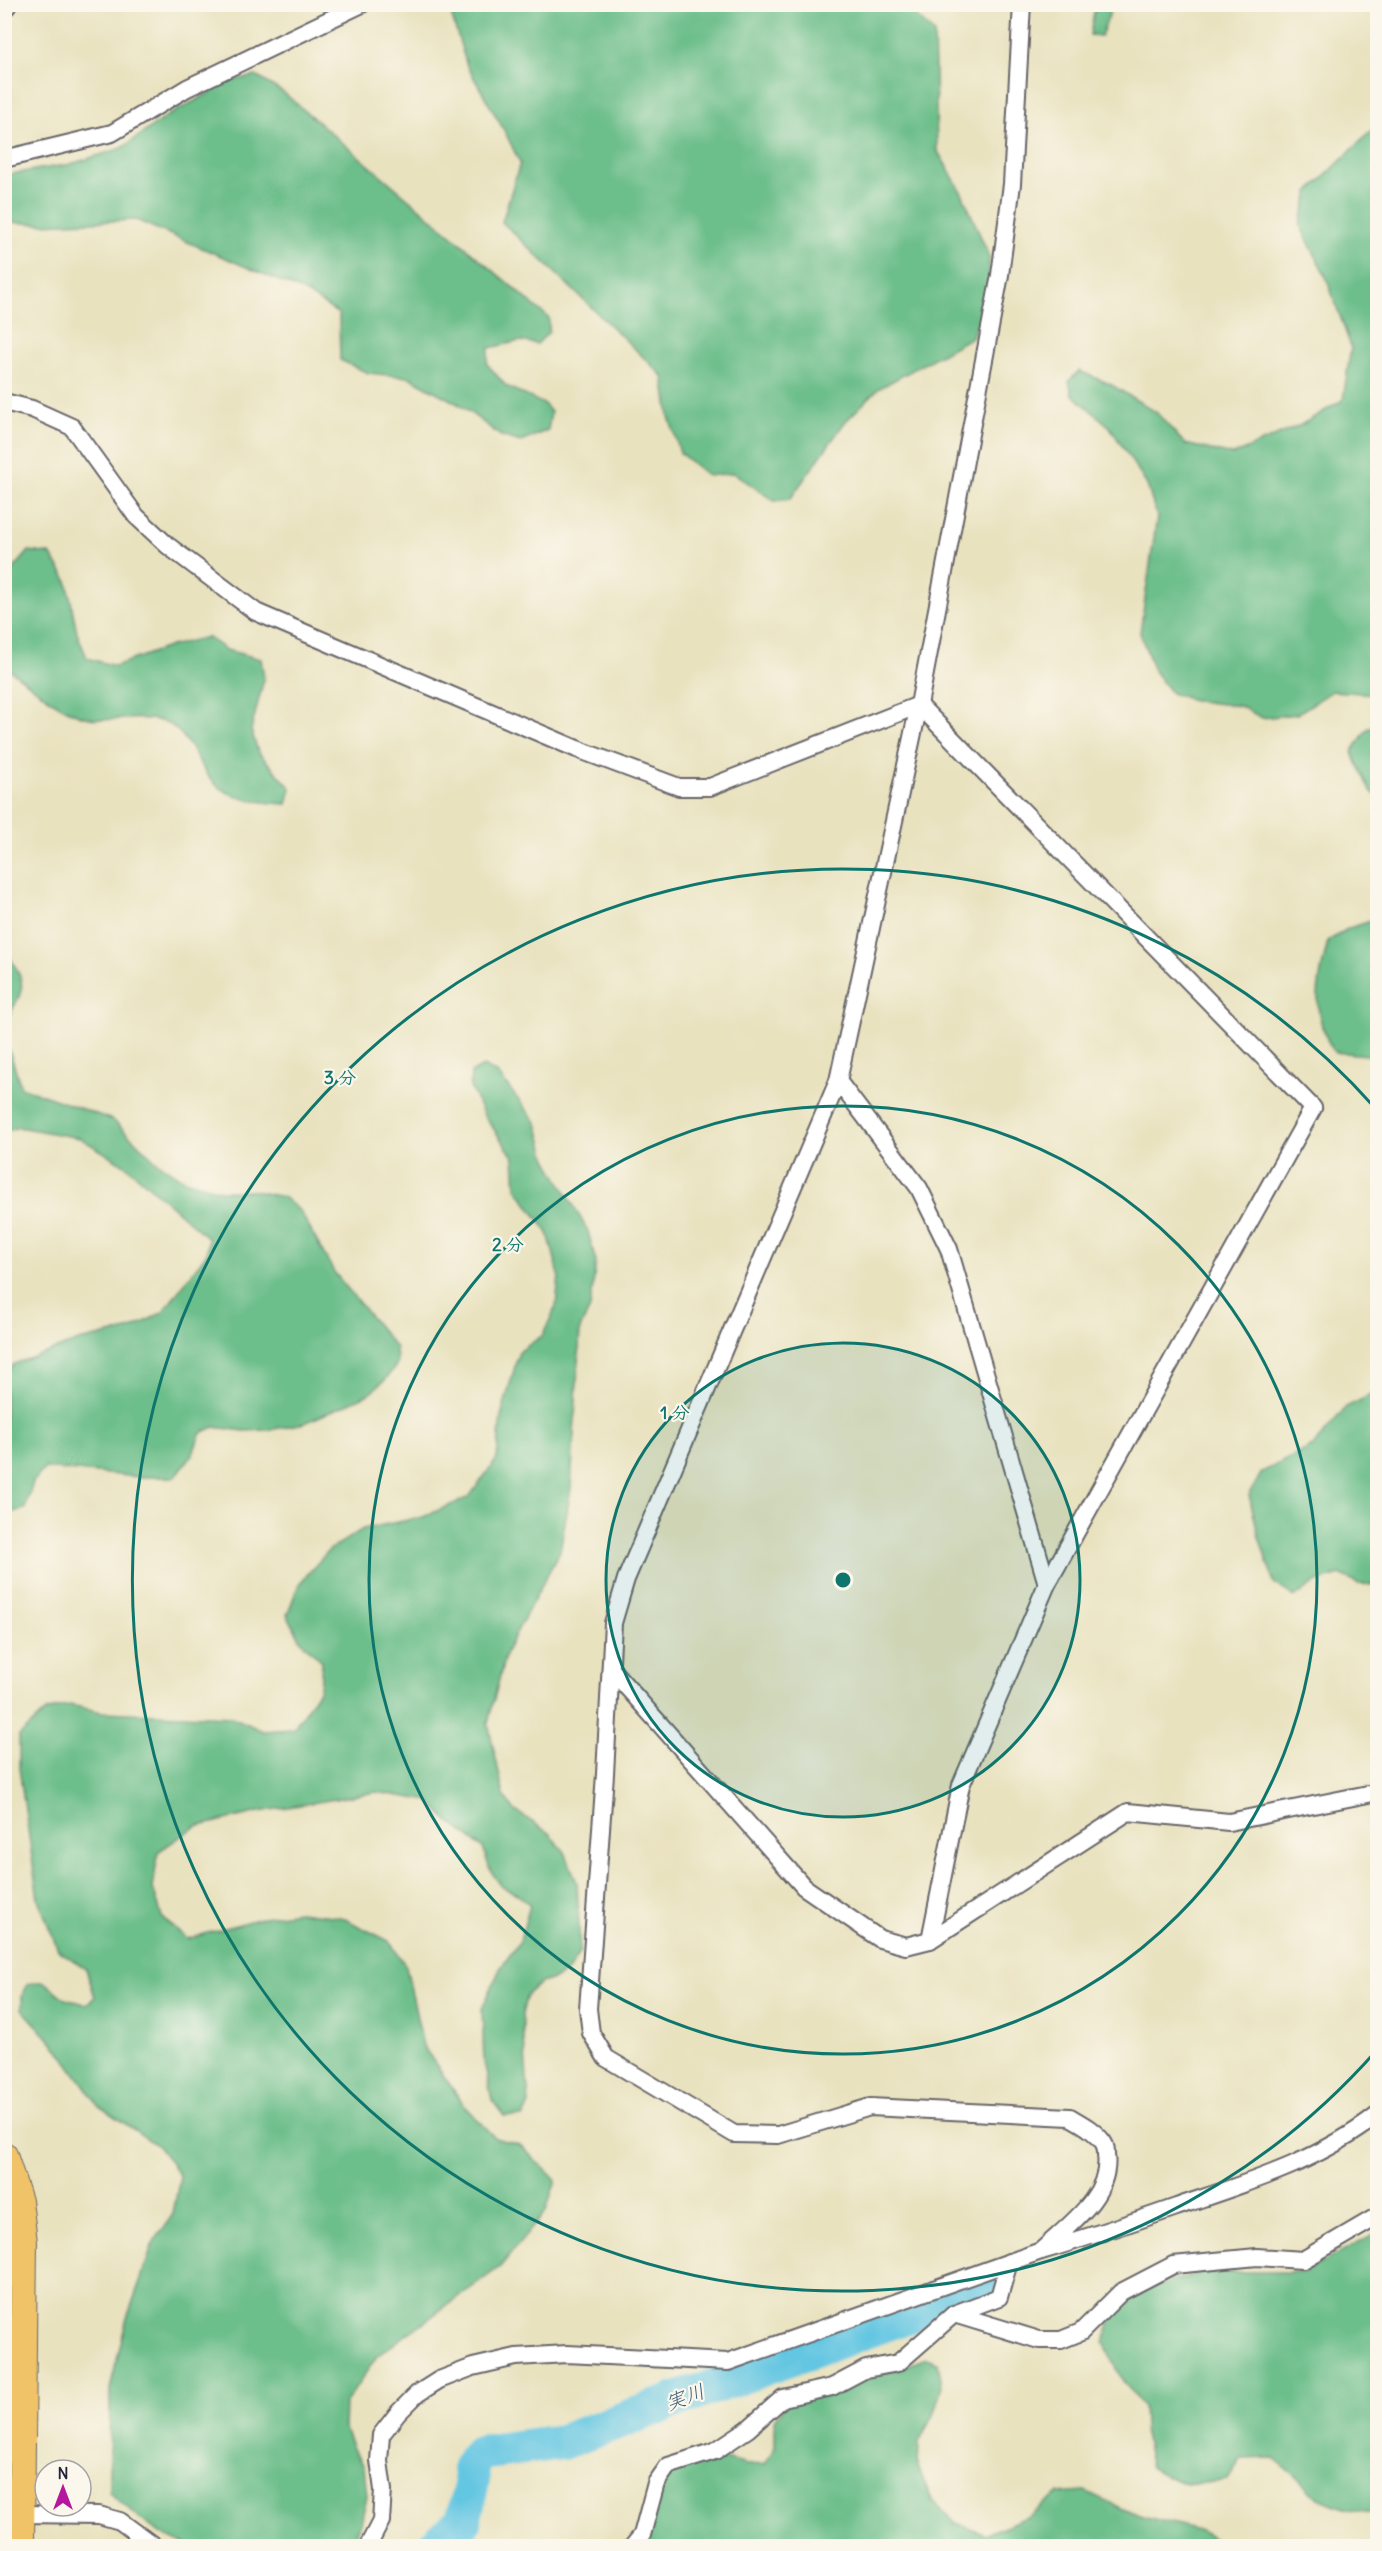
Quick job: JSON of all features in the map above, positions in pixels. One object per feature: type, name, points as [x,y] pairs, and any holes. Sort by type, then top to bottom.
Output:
[{"type":"main road","points":[[4,2155],[19,2201],[24,2242],[21,2547]]},
{"type":"street","points":[[4,159],[112,134],[187,88],[362,4]]},
{"type":"street","points":[[1022,4],[1012,184],[1000,275],[919,705],[838,1081],[626,1579],[613,1623],[588,2009],[591,2033],[606,2058],[734,2134],[778,2135],[870,2107],[1070,2117],[1092,2130],[1105,2144],[1107,2163],[1103,2186],[1089,2204],[1041,2251]]},
{"type":"street","points":[[4,402],[32,409],[72,427],[136,516],[167,545],[256,612],[578,750],[679,787],[710,787],[919,705]]},
{"type":"street","points":[[919,705],[1313,1108],[1047,1584],[961,1785],[930,1940]]},
{"type":"street","points":[[838,1081],[919,1188],[949,1249],[1047,1584]]},
{"type":"street","points":[[611,1669],[804,1887],[880,1939],[906,1946],[930,1940],[1128,1812],[1229,1822],[1377,1792]]},
{"type":"street","points":[[368,2547],[381,2522],[383,2490],[379,2461],[381,2435],[417,2394],[440,2380],[473,2367],[516,2357],[609,2355],[728,2361],[1041,2251],[1280,2172],[1350,2137],[1377,2115]]},
{"type":"street","points":[[954,2314],[1039,2340],[1061,2340],[1081,2332],[1121,2292],[1173,2265],[1257,2257],[1303,2260],[1377,2216]]},
{"type":"street","points":[[633,2547],[642,2535],[656,2483],[668,2466],[716,2451],[747,2429],[783,2398],[832,2387],[866,2369],[898,2363],[954,2314],[999,2297],[1009,2262]]},
{"type":"street","points":[[22,2514],[99,2515],[120,2522],[153,2547]]},
{"type":"green space","points":[[458,4],[905,5],[934,33],[937,150],[962,193],[989,256],[989,290],[972,337],[878,389],[845,422],[790,499],[774,501],[734,473],[708,476],[680,453],[669,416],[663,376],[502,222],[520,163],[467,66],[451,14]]},
{"type":"green space","points":[[1095,5],[1113,5],[1101,36],[1090,35]]},
{"type":"green space","points":[[256,76],[284,93],[549,318],[549,332],[537,344],[520,341],[489,348],[487,364],[506,386],[544,404],[551,412],[548,430],[521,442],[501,436],[460,405],[409,377],[368,373],[340,360],[339,314],[305,292],[136,220],[40,224],[5,222],[5,175],[71,164],[122,148],[167,116],[233,80]]},
{"type":"green space","points":[[1377,125],[1377,694],[1332,691],[1297,714],[1262,718],[1240,706],[1197,701],[1171,693],[1154,671],[1140,633],[1157,517],[1147,485],[1110,427],[1072,394],[1069,381],[1079,371],[1110,384],[1156,412],[1185,444],[1233,455],[1301,425],[1343,400],[1351,347],[1326,277],[1300,225],[1309,192]]},
{"type":"green space","points":[[29,551],[50,554],[67,580],[77,633],[87,658],[115,666],[171,646],[207,637],[226,650],[261,659],[264,679],[251,730],[258,752],[291,788],[287,804],[238,797],[220,788],[208,776],[182,735],[167,724],[148,719],[105,720],[82,716],[47,698],[5,667],[5,579]]},
{"type":"green space","points":[[1377,724],[1377,796],[1369,789],[1352,752],[1367,729]]},
{"type":"green space","points":[[1377,919],[1377,1056],[1334,1052],[1321,1024],[1318,1010],[1321,971],[1328,941],[1349,928]]},
{"type":"green space","points":[[5,950],[18,972],[22,987],[5,1023]]},
{"type":"green space","points":[[4,1034],[21,1087],[113,1120],[157,1162],[184,1180],[223,1191],[255,1191],[283,1197],[300,1211],[334,1272],[396,1348],[397,1364],[386,1379],[367,1395],[305,1423],[269,1430],[244,1431],[214,1427],[201,1433],[192,1455],[175,1477],[140,1477],[45,1468],[33,1482],[25,1509],[5,1514],[5,1374],[14,1364],[79,1341],[132,1329],[163,1312],[207,1253],[208,1238],[125,1165],[80,1138],[18,1127],[5,1132]]},
{"type":"green space","points":[[483,1066],[498,1074],[537,1123],[547,1159],[588,1231],[596,1262],[590,1308],[580,1329],[571,1488],[560,1551],[506,1652],[488,1723],[504,1796],[514,1810],[549,1833],[565,1852],[577,1883],[580,1951],[569,1970],[557,1978],[541,1983],[527,1994],[522,2014],[529,2104],[523,2117],[504,2116],[492,2100],[484,2062],[482,2009],[500,1969],[520,1941],[530,1905],[517,1894],[502,1887],[490,1870],[483,1848],[447,1820],[430,1801],[376,1792],[259,1812],[195,1827],[158,1852],[153,1888],[162,1917],[187,1939],[264,1917],[299,1912],[341,1917],[389,1941],[406,1966],[423,2046],[466,2108],[495,2138],[520,2145],[556,2180],[546,2211],[500,2267],[377,2356],[345,2404],[344,2427],[355,2453],[364,2466],[367,2496],[361,2523],[349,2546],[189,2546],[156,2530],[109,2492],[110,2389],[126,2321],[153,2244],[173,2214],[180,2176],[159,2147],[99,2106],[59,2050],[22,2009],[22,1996],[28,1984],[43,1981],[65,1999],[86,2004],[95,1997],[86,1969],[58,1950],[38,1899],[19,1768],[19,1736],[46,1711],[70,1705],[102,1712],[232,1717],[263,1731],[293,1729],[320,1689],[322,1661],[302,1642],[287,1615],[299,1584],[329,1550],[363,1529],[423,1517],[469,1497],[497,1459],[501,1416],[519,1352],[543,1335],[556,1306],[559,1275],[548,1233],[516,1188],[514,1158],[484,1115],[470,1087],[471,1073]]},
{"type":"green space","points":[[1377,1392],[1377,1585],[1358,1584],[1340,1575],[1317,1582],[1295,1597],[1274,1583],[1259,1537],[1249,1495],[1262,1472],[1313,1446],[1346,1407]]},
{"type":"green space","points":[[1377,2232],[1377,2514],[1348,2509],[1318,2498],[1274,2458],[1241,2459],[1227,2480],[1196,2484],[1179,2481],[1151,2468],[1145,2440],[1143,2406],[1123,2381],[1104,2343],[1113,2315],[1146,2289],[1204,2272],[1304,2272]]},
{"type":"green space","points":[[926,2358],[938,2362],[942,2386],[933,2415],[919,2443],[918,2467],[932,2500],[956,2523],[986,2534],[1029,2516],[1058,2493],[1085,2491],[1132,2513],[1198,2530],[1227,2546],[641,2546],[661,2486],[672,2472],[717,2457],[747,2465],[765,2464],[775,2446],[775,2420],[786,2403],[868,2375],[893,2371]]},
{"type":"waterway","name":"実川","points":[[434,2546],[463,2522],[472,2481],[470,2467],[479,2453],[562,2442],[991,2285]]}]
